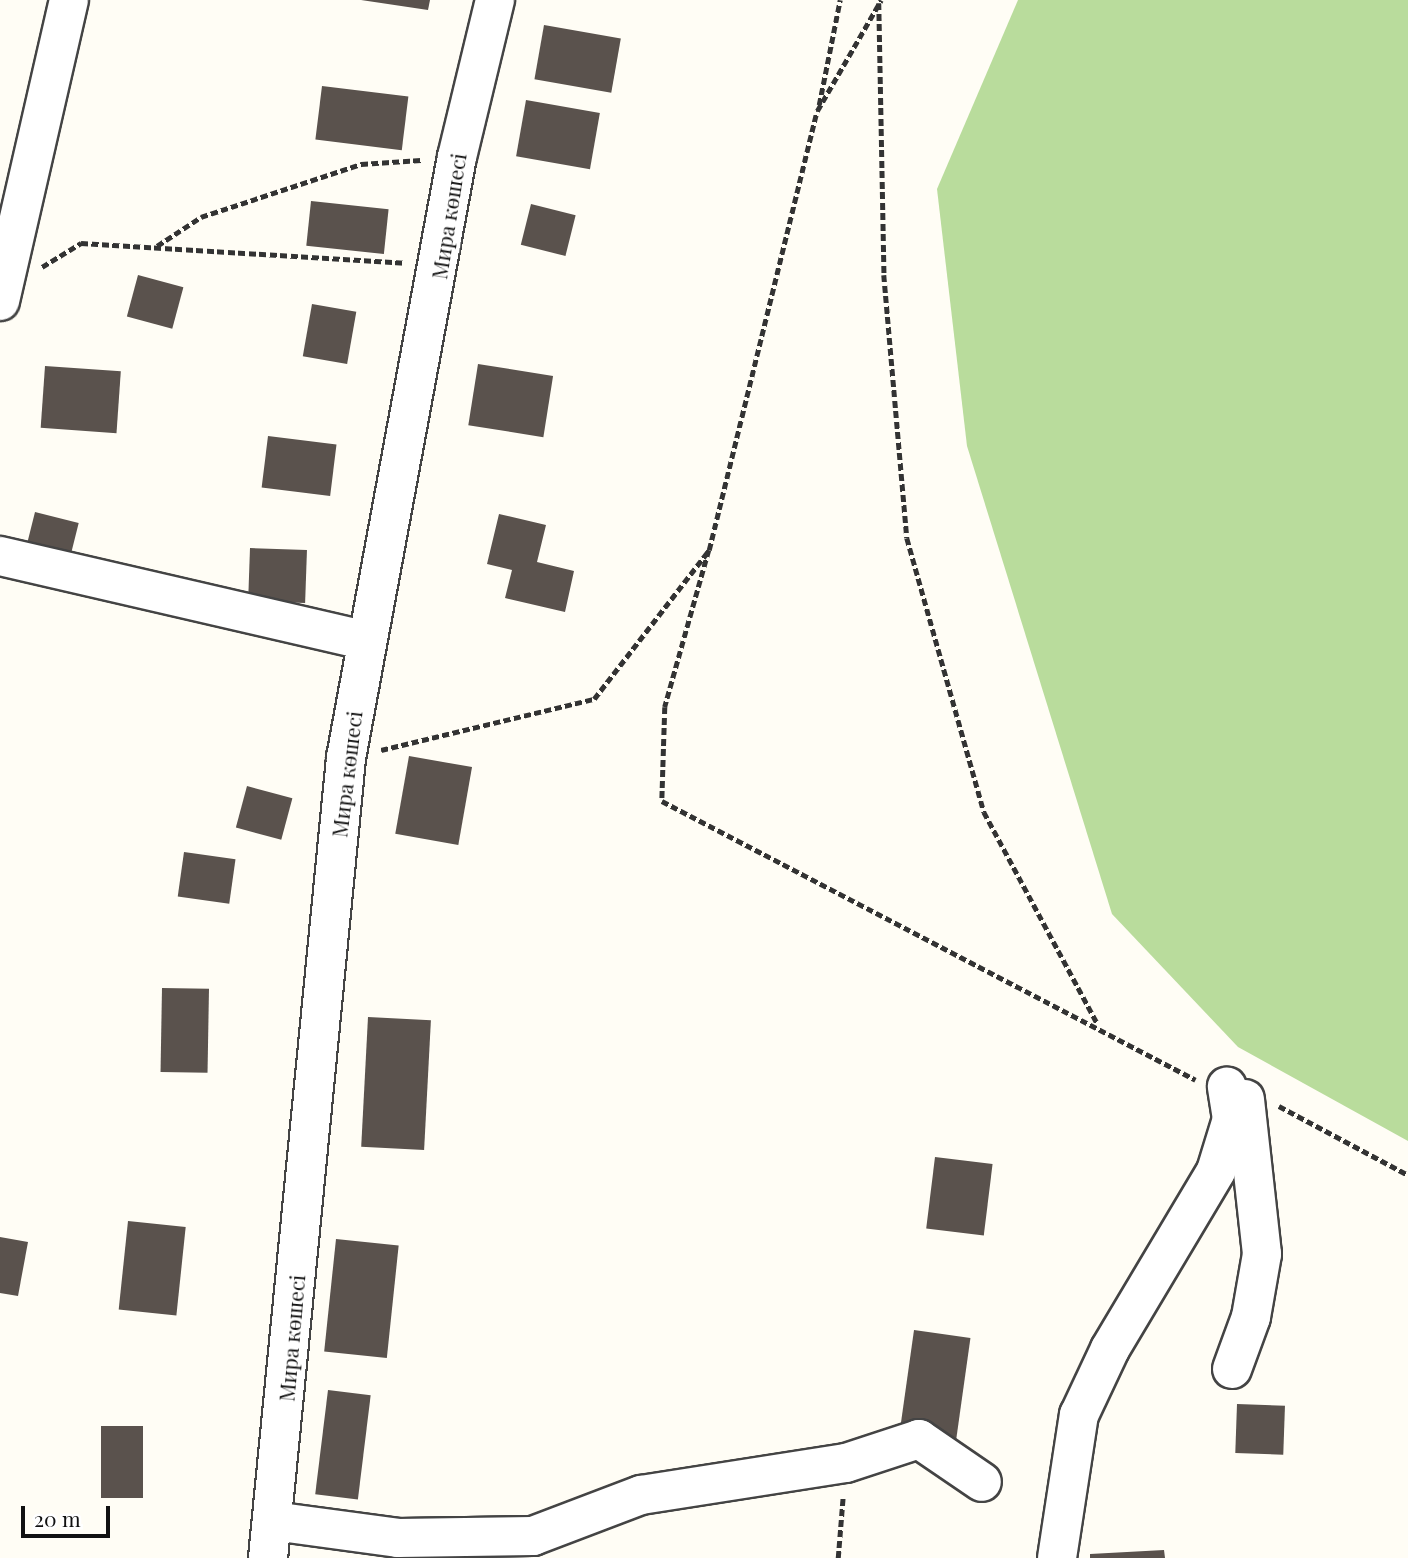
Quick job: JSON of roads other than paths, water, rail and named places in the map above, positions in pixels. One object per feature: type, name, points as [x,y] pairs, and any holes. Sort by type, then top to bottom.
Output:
[{"type":"street","points":[[1,296],[69,0]]},
{"type":"street","name":"Мира көшесі","points":[[268,1558],[274,1521],[346,758],[364,640],[433,307],[457,157],[495,0]]},
{"type":"street","points":[[0,555],[364,640]]},
{"type":"street","points":[[1057,1558],[1079,1415],[1110,1349],[1216,1171],[1232,1119],[1235,1087],[1262,1254],[1251,1317],[1232,1369]]},
{"type":"street","points":[[274,1521],[398,1538],[533,1536],[641,1495],[846,1463],[919,1440],[982,1482]]}]
